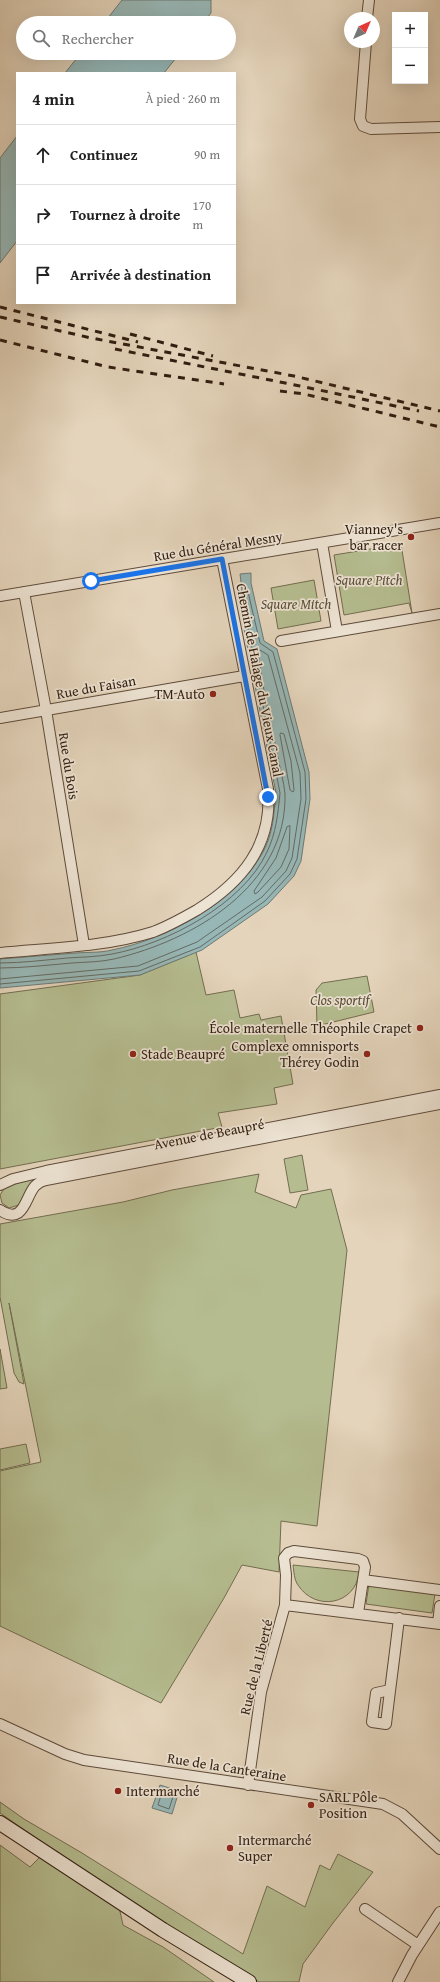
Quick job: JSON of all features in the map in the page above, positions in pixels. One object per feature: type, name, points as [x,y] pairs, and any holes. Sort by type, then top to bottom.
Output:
[{"type":"main road","points":[[0,1823],[163,1930],[249,1982]]},
{"type":"main road","points":[[163,1930],[236,1982]]},
{"type":"street","points":[[368,12],[369,0]]},
{"type":"street","points":[[366,48],[360,120],[363,126],[370,129],[440,127]]},
{"type":"street","name":"Rue du Général Mesny","points":[[0,596],[440,523]]},
{"type":"street","points":[[322,543],[337,631]]},
{"type":"street","name":"Chemin de Halage du Vieux Canal","points":[[0,953],[84,945],[141,935],[175,923],[220,895],[237,880],[248,866],[261,840],[269,804],[249,690],[244,676],[222,559]]},
{"type":"street","name":"Rue du Bois","points":[[24,592],[46,710],[84,945]]},
{"type":"street","points":[[282,641],[440,614]]},
{"type":"street","name":"Rue du Faisan","points":[[0,718],[244,676]]},
{"type":"street","name":"Avenue de Beaupré","points":[[0,1185],[13,1179],[46,1171],[440,1095]]},
{"type":"street","name":"Avenue de Beaupré","points":[[0,1210],[8,1214],[19,1212],[24,1207],[36,1186],[46,1180],[440,1104]]},
{"type":"street","name":"Rue de la Liberté","points":[[248,1785],[261,1692],[285,1605],[286,1575],[284,1558],[291,1551],[361,1560],[365,1568],[363,1580]]},
{"type":"street","points":[[358,1613],[363,1580],[440,1590]]},
{"type":"street","points":[[285,1605],[439,1624],[440,1606]]},
{"type":"street","points":[[390,1690],[399,1618]]},
{"type":"street","name":"Rue de la Canteraine","points":[[0,1724],[65,1754],[84,1760],[383,1804],[402,1814],[439,1845]]},
{"type":"street","points":[[365,1909],[418,1945]]},
{"type":"street","points":[[398,1982],[418,1945],[440,1912]]},
{"type":"green space","name":"Square Pitch","points":[[401,544],[412,613],[409,603],[344,615],[334,555]]},
{"type":"green space","name":"Square Mitch","points":[[314,580],[321,621],[278,629],[271,588]]},
{"type":"green space","name":"Stade Beaupré","points":[[196,952],[206,995],[234,990],[240,1018],[259,1014],[261,1020],[281,1016],[293,1084],[274,1088],[277,1104],[218,1113],[222,1127],[0,1169],[0,994],[140,975]]},
{"type":"green space","name":"Clos sportif","points":[[367,976],[374,1012],[317,1026],[316,990],[322,983]]},
{"type":"green space","points":[[302,1155],[308,1190],[290,1193],[284,1159]]},
{"type":"green space","points":[[259,1174],[255,1192],[296,1208],[301,1195],[331,1189],[347,1250],[317,1526],[281,1521],[279,1572],[242,1565],[161,1703],[0,1626],[0,1471],[41,1462],[9,1303],[24,1384],[19,1382],[14,1373],[0,1297],[0,1224],[123,1202],[172,1190]]},
{"type":"green space","points":[[31,1179],[33,1181],[27,1188],[19,1205],[9,1208],[2,1203],[0,1195],[5,1187]]},
{"type":"green space","points":[[0,1349],[7,1388],[0,1389]]},
{"type":"green space","points":[[26,1444],[30,1463],[0,1470],[0,1449]]},
{"type":"green space","points":[[293,1565],[359,1572],[356,1583],[351,1592],[343,1598],[334,1601],[324,1601],[314,1599],[305,1594],[297,1583]]},
{"type":"green space","points":[[369,1584],[435,1594],[432,1613],[366,1604]]},
{"type":"green space","points":[[0,1802],[24,1819],[82,1853],[243,1954],[267,1886],[305,1907],[320,1865],[330,1870],[338,1854],[373,1872],[303,1964],[299,1982],[259,1982],[92,1877],[0,1813]]},
{"type":"green space","points":[[0,1845],[30,1867],[40,1857],[119,1907],[123,1925],[163,1947],[214,1982],[0,1982]]},
{"type":"water","points":[[122,0],[211,0],[211,13],[209,16],[109,16]]},
{"type":"water","points":[[75,60],[174,60],[165,72],[66,72]]},
{"type":"water","points":[[16,137],[16,242],[0,263],[0,158]]},
{"type":"water","points":[[251,573],[251,583],[264,641],[277,649],[309,772],[310,799],[301,861],[294,876],[268,904],[202,950],[140,975],[0,988],[0,959],[107,951],[133,945],[177,928],[217,903],[251,870],[263,852],[271,831],[276,793],[237,593],[242,590],[240,574]]},
{"type":"water","points":[[160,1785],[179,1791],[172,1814],[152,1808]]},
{"type":"railway","points":[[0,307],[138,342]]},
{"type":"railway","points":[[0,317],[91,338],[294,376],[440,411]]},
{"type":"railway","points":[[130,334],[213,356]]},
{"type":"railway","points":[[0,340],[108,367],[224,384]]},
{"type":"railway","points":[[115,349],[419,411]]},
{"type":"railway","points":[[280,391],[304,394],[440,427]]},
{"type":"place","name":"Vianney's bar racer","points":[[411,537]]},
{"type":"place","name":"TM Auto","points":[[213,694]]},
{"type":"place","name":"École maternelle Théophile Crapet","points":[[420,1028]]},
{"type":"place","name":"Stade Beaupré","points":[[133,1054]]},
{"type":"place","name":"Complexe omnisports Thérey Godin","points":[[367,1054]]},
{"type":"place","name":"Intermarché","points":[[118,1791]]},
{"type":"place","name":"SARL Pôle Position","points":[[311,1805]]},
{"type":"place","name":"Intermarché Super","points":[[230,1848]]},
{"type":"route","points":[[91,581],[222,559],[244,676],[249,690],[268,797]]}]
